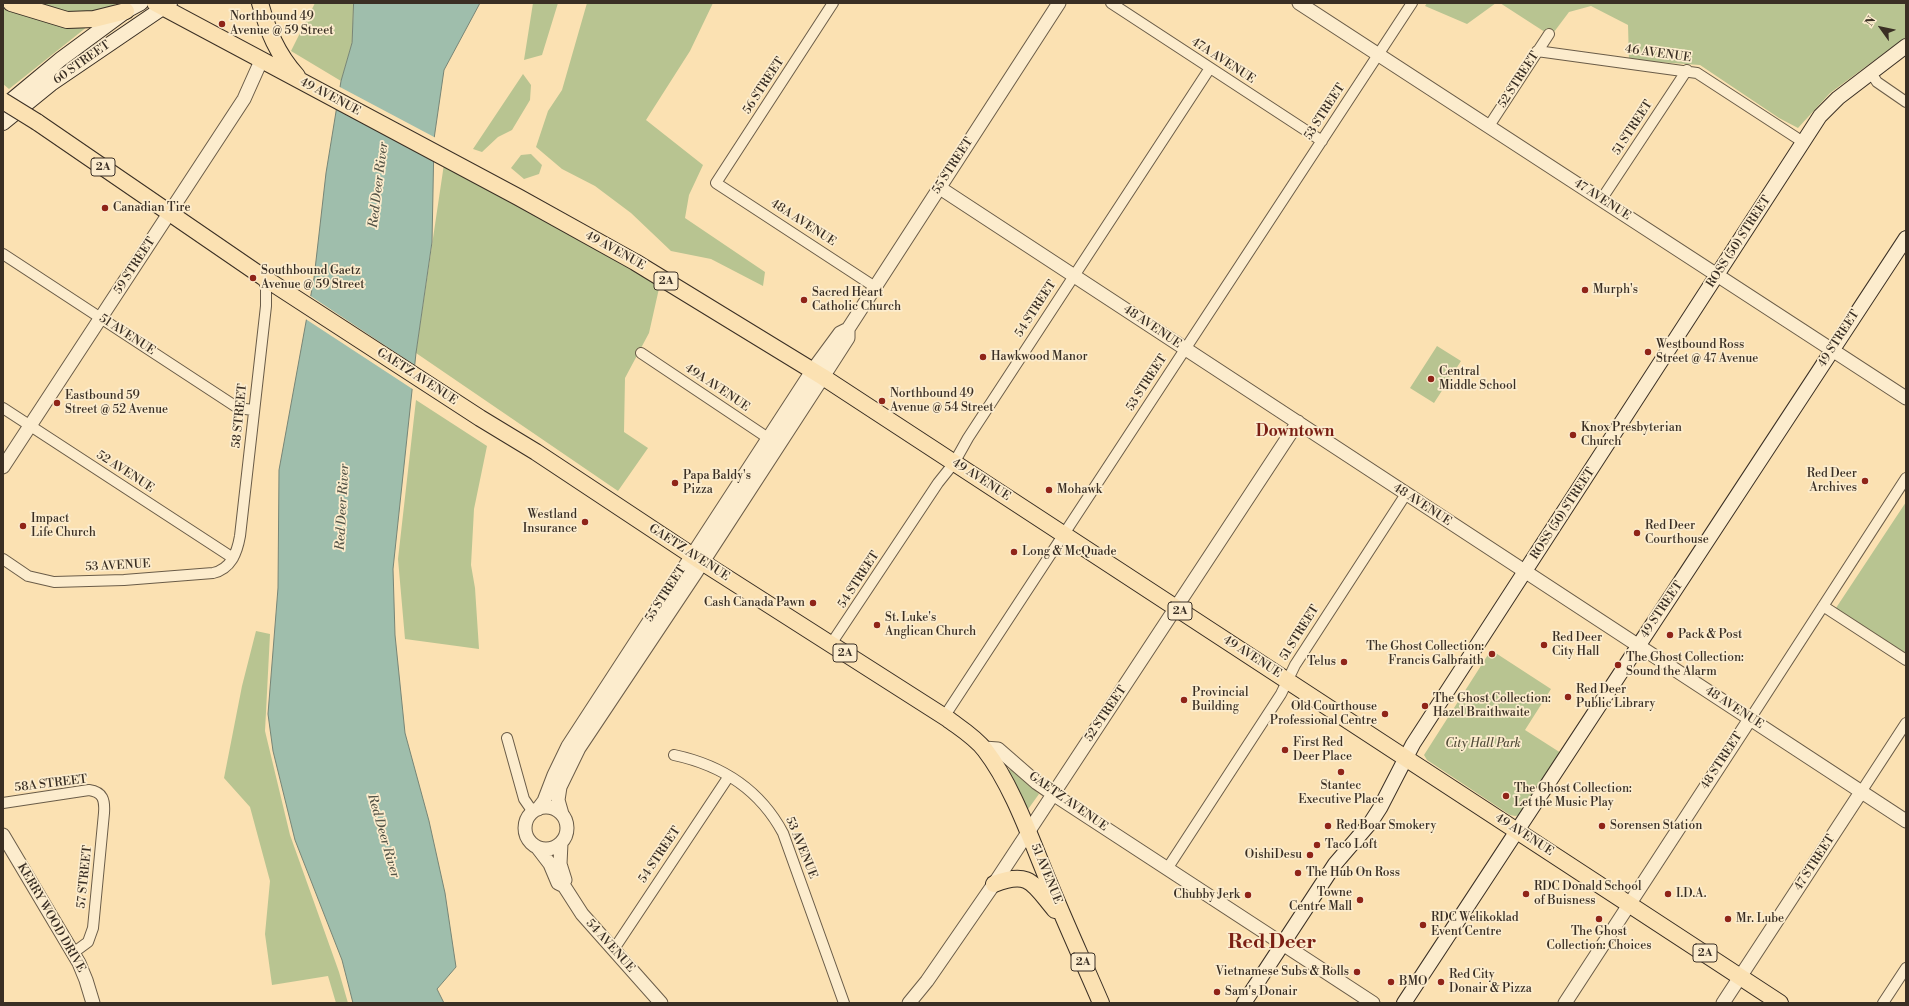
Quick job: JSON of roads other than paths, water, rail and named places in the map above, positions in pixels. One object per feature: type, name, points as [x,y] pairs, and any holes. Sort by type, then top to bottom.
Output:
[{"type":"main road","points":[[11,3],[67,20],[94,19],[126,11]]},
{"type":"main road","name":"60 STREET","points":[[3,107],[55,64],[126,11],[141,3]]},
{"type":"main road","points":[[260,3],[268,29],[277,49],[303,82]]},
{"type":"main road","name":"60 STREET","points":[[3,123],[51,84],[163,4]]},
{"type":"main road","name":"49 AVENUE","points":[[163,4],[261,61],[518,197],[635,262],[817,374],[1288,680],[1780,1003]]},
{"type":"main road","name":"ROSS (50) STREET","points":[[1244,1003],[1338,859],[1371,822],[1389,793],[1406,758],[1804,142],[1830,106],[1906,46]]},
{"type":"main road","name":"GAETZ AVENUE","points":[[3,101],[37,122],[263,277],[480,418],[536,452],[697,559],[944,717],[968,734],[984,748]]},
{"type":"main road","name":"49 STREET","points":[[1404,1003],[1906,238]]},
{"type":"main road","name":"51 AVENUE","points":[[984,748],[997,768],[1028,831],[1101,1003]]},
{"type":"main road","points":[[994,884],[1013,877],[1030,881],[1065,921]]},
{"type":"street","name":"56 STREET","points":[[716,182],[833,3]]},
{"type":"street","name":"55 STREET","points":[[562,814],[558,796],[571,761],[697,559],[817,374],[848,338],[848,329],[875,286],[1059,3]]},
{"type":"street","name":"47A AVENUE","points":[[1111,3],[1322,141]]},
{"type":"street","name":"47 AVENUE","points":[[1299,3],[1906,398]]},
{"type":"street","name":"53 STREET","points":[[944,717],[1412,3]]},
{"type":"street","name":"52 STREET","points":[[1489,126],[1549,34]]},
{"type":"street","name":"46 AVENUE","points":[[1537,51],[1687,70],[1701,75],[1804,142]]},
{"type":"street","name":"59 STREET","points":[[3,467],[244,99],[261,61]]},
{"type":"street","name":"54 STREET","points":[[831,644],[938,483],[954,463],[968,438],[1210,68]]},
{"type":"street","name":"51 STREET","points":[[1602,200],[1687,70]]},
{"type":"street","points":[[1871,73],[1877,82],[1906,102]]},
{"type":"street","name":"48A AVENUE","points":[[716,182],[875,286]]},
{"type":"street","name":"48 AVENUE","points":[[940,188],[1906,821]]},
{"type":"street","name":"51 AVENUE","points":[[3,254],[238,408],[253,410]]},
{"type":"street","name":"58 STREET","points":[[233,558],[240,536],[253,410],[266,306],[266,289],[263,277]]},
{"type":"street","name":"49A AVENUE","points":[[641,354],[773,442]]},
{"type":"street","name":"52 AVENUE","points":[[3,408],[233,558]]},
{"type":"street","name":"52 STREET","points":[[909,1003],[928,982],[994,884],[1298,422]]},
{"type":"street","name":"48 STREET","points":[[1564,1003],[1906,478]]},
{"type":"street","name":"51 STREET","points":[[1167,869],[1281,694],[1295,665],[1406,494]]},
{"type":"street","name":"53 AVENUE","points":[[3,559],[28,576],[54,582],[124,580],[213,573],[222,571],[233,558]]},
{"type":"street","name":"55 STREET","points":[[536,811],[544,801],[554,775],[568,746],[697,559]]},
{"type":"street","points":[[1823,606],[1906,660]]},
{"type":"street","name":"47 STREET","points":[[1723,1003],[1906,723]]},
{"type":"street","points":[[508,738],[524,799],[536,811]]},
{"type":"street","name":"GAETZ AVENUE","points":[[984,748],[998,749],[1052,794],[1373,1003]]},
{"type":"street","name":"53 AVENUE","points":[[674,755],[697,761],[728,776],[748,788],[765,805],[783,833],[844,1003]]},
{"type":"street","name":"54 STREET","points":[[614,949],[728,776]]},
{"type":"street","name":"58A STREET","points":[[3,803],[90,790],[102,795]]},
{"type":"street","name":"57 STREET","points":[[73,953],[88,942],[93,928],[104,813],[104,802],[102,795]]},
{"type":"street","points":[[551,808],[562,814],[567,826],[565,838],[561,843],[550,849],[537,847],[530,842],[525,830],[528,817],[536,811],[551,808]]},
{"type":"street","name":"KERRY WOOD DRIVE","points":[[3,835],[73,953],[84,975],[93,1003]]},
{"type":"street","name":"54 AVENUE","points":[[561,843],[560,864],[565,879],[564,886]]},
{"type":"street","name":"54 AVENUE","points":[[537,847],[550,864],[558,883],[564,886],[582,914],[661,1003]]},
{"type":"street","points":[[1883,1003],[1906,968]]},
{"type":"water","name":"Red Deer River","points":[[354,3],[480,3],[444,70],[434,139],[432,242],[416,353],[393,569],[395,635],[405,733],[429,821],[445,893],[456,967],[437,989],[444,1003],[353,1003],[342,960],[295,840],[273,751],[268,714],[278,588],[279,470],[314,278],[326,173],[341,81],[352,43]]},
{"type":"place","name":"Northbound 49 Avenue @ 59 Street","points":[[222,24]]},
{"type":"place","name":"Canadian Tire","points":[[105,208]]},
{"type":"place","name":"Southbound Gaetz Avenue @ 59 Street","points":[[253,278]]},
{"type":"place","name":"Murph's","points":[[1585,290]]},
{"type":"place","name":"Sacred Heart Catholic Church","points":[[804,300]]},
{"type":"place","name":"Westbound Ross Street @ 47 Avenue","points":[[1648,352]]},
{"type":"place","name":"Hawkwood Manor","points":[[983,357]]},
{"type":"place","name":"Central Middle School","points":[[1431,379]]},
{"type":"place","name":"Northbound 49 Avenue @ 54 Street","points":[[882,401]]},
{"type":"place","name":"Eastbound 59 Street @ 52 Avenue","points":[[57,403]]},
{"type":"place","name":"Knox Presbyterian Church","points":[[1573,435]]},
{"type":"place","name":"Red Deer Archives","points":[[1865,481]]},
{"type":"place","name":"Papa Baldy's Pizza","points":[[675,483]]},
{"type":"place","name":"Mohawk","points":[[1049,490]]},
{"type":"place","name":"Westland Insurance","points":[[585,522]]},
{"type":"place","name":"Impact Life Church","points":[[23,526]]},
{"type":"place","name":"Red Deer Courthouse","points":[[1637,533]]},
{"type":"place","name":"Long & McQuade","points":[[1014,552]]},
{"type":"place","name":"Cash Canada Pawn","points":[[813,603]]},
{"type":"place","name":"St. Luke's Anglican Church","points":[[877,625]]},
{"type":"place","name":"Pack & Post","points":[[1670,635]]},
{"type":"place","name":"Red Deer City Hall","points":[[1544,645]]},
{"type":"place","name":"The Ghost Collection: Francis Galbraith","points":[[1492,654]]},
{"type":"place","name":"Telus","points":[[1344,662]]},
{"type":"place","name":"The Ghost Collection: Sound the Alarm","points":[[1618,665]]},
{"type":"place","name":"Red Deer Public Library","points":[[1568,697]]},
{"type":"place","name":"Provincial Building","points":[[1184,700]]},
{"type":"place","name":"The Ghost Collection: Hazel Braithwaite","points":[[1425,706]]},
{"type":"place","name":"Old Courthouse Professional Centre","points":[[1385,714]]},
{"type":"place","name":"First Red Deer Place","points":[[1285,750]]},
{"type":"place","name":"Stantec Executive Place","points":[[1341,772]]},
{"type":"place","name":"The Ghost Collection: Let the Music Play","points":[[1506,796]]},
{"type":"place","name":"Red Boar Smokery","points":[[1328,826]]},
{"type":"place","name":"Sorensen Station","points":[[1602,826]]},
{"type":"place","name":"Taco Loft","points":[[1317,845]]},
{"type":"place","name":"OishiDesu","points":[[1310,855]]},
{"type":"place","name":"The Hub On Ross","points":[[1298,873]]},
{"type":"place","name":"RDC Donald School of Buisness","points":[[1526,894]]},
{"type":"place","name":"I.D.A.","points":[[1668,894]]},
{"type":"place","name":"Chubby Jerk","points":[[1248,895]]},
{"type":"place","name":"Towne Centre Mall","points":[[1360,900]]},
{"type":"place","name":"The Ghost Collection: Choices","points":[[1599,919]]},
{"type":"place","name":"Mr. Lube","points":[[1728,919]]},
{"type":"place","name":"RDC Welikoklad Event Centre","points":[[1423,925]]},
{"type":"place","name":"Vietnamese Subs & Rolls","points":[[1357,972]]},
{"type":"place","name":"BMO","points":[[1391,982]]},
{"type":"place","name":"Red City Donair & Pizza","points":[[1441,982]]},
{"type":"place","name":"Sam's Donair","points":[[1217,992]]},
{"type":"district","name":"Downtown","points":[[1295,432]]},
{"type":"district","name":"Red Deer","points":[[1272,943]]},
{"type":"park label","name":"City Hall Park","points":[[1483,744]]}]
